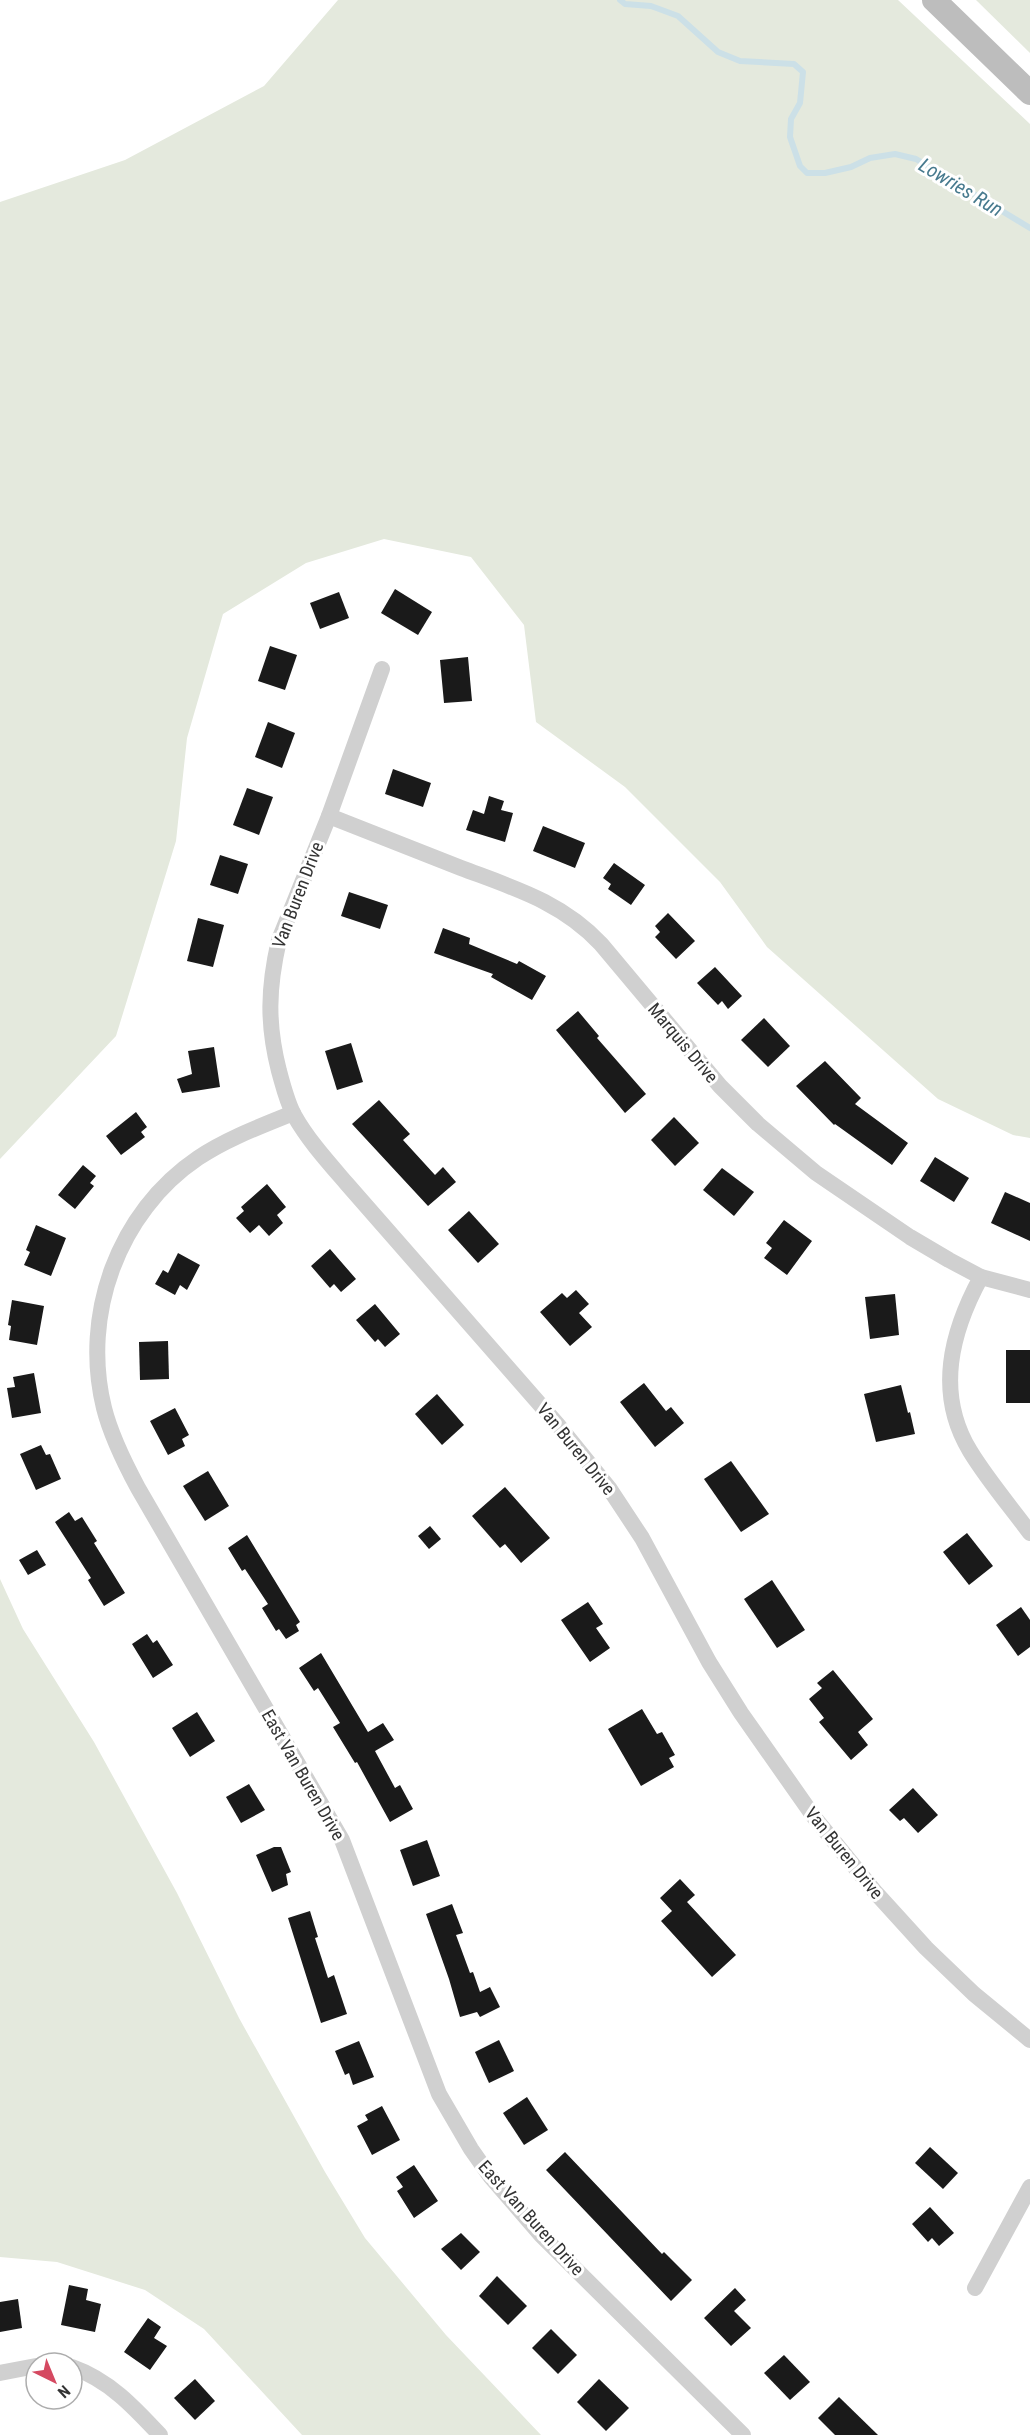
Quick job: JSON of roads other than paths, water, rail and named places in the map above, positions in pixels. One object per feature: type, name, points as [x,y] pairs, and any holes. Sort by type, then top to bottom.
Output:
[{"type":"street","points":[[934,0],[1030,93]]},
{"type":"street","points":[[329,816],[382,669]]},
{"type":"street","name":"Van Buren Drive","points":[[329,816],[279,940],[270,981],[270,1028],[282,1081],[293,1113],[324,1157],[558,1425],[609,1488],[642,1538],[709,1662],[741,1713],[814,1817],[876,1893],[926,1948],[974,1994],[1030,2040]]},
{"type":"street","name":"Marquis Drive","points":[[329,816],[519,891],[567,913],[584,925],[601,944],[720,1086],[816,1173],[910,1237],[981,1276],[1030,1290]]},
{"type":"street","name":"East Van Buren Drive","points":[[293,1113],[255,1128],[199,1157],[159,1192],[129,1232],[117,1254],[107,1282],[101,1305],[98,1334],[99,1381],[111,1430],[138,1488],[342,1840],[439,2094],[471,2149],[490,2176],[541,2235],[743,2435]]},
{"type":"street","points":[[981,1276],[967,1302],[952,1347],[949,1392],[953,1413],[970,1452],[1030,1533]]},
{"type":"street","points":[[975,2288],[1030,2187]]},
{"type":"street","points":[[0,2373],[24,2368]]},
{"type":"street","points":[[84,2372],[113,2388],[160,2435]]},
{"type":"waterway","name":"Lowries Run","points":[[620,0],[625,4],[651,6],[678,16],[718,52],[740,61],[794,64],[803,72],[800,103],[791,119],[790,137],[800,166],[807,173],[825,173],[851,167],[870,158],[895,154],[916,159],[1030,228]]}]
